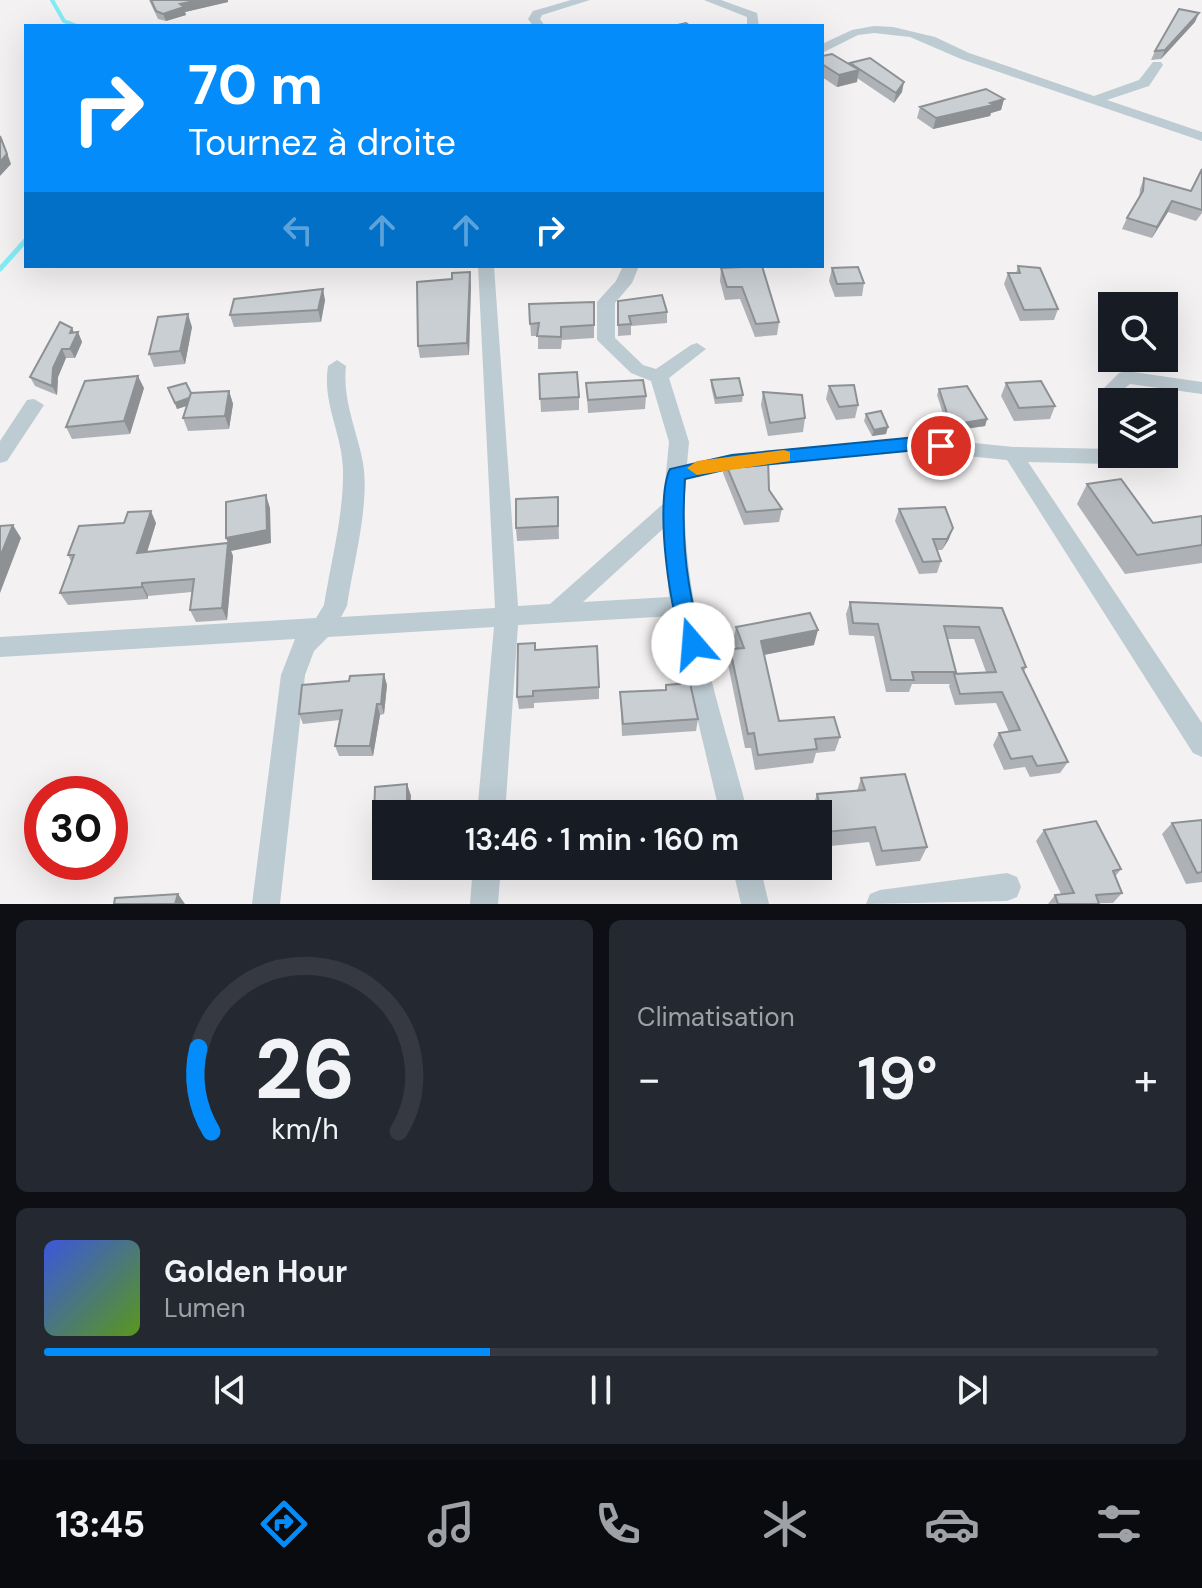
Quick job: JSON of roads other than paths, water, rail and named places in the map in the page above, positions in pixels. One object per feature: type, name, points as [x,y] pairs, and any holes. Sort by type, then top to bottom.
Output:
[{"type":"street","points":[[538,24],[534,19],[537,13],[584,0]]},
{"type":"street","points":[[710,0],[753,15],[753,24]]},
{"type":"street","points":[[824,47],[836,37],[856,31],[881,30],[914,35],[941,42],[965,56],[1202,137]]},
{"type":"street","points":[[1097,99],[1144,83],[1157,65]]},
{"type":"street","points":[[486,268],[507,615],[492,800]]},
{"type":"street","points":[[630,268],[624,283],[606,302],[606,340],[637,369],[659,377]]},
{"type":"street","points":[[659,377],[697,349]]},
{"type":"street","points":[[266,904],[293,675],[304,645],[323,627],[335,606],[353,494],[353,465],[334,388],[337,366]]},
{"type":"street","points":[[659,377],[679,442],[673,507],[681,606],[731,800]]},
{"type":"street","points":[[1113,388],[1126,377],[1202,388]]},
{"type":"street","points":[[0,456],[34,405]]},
{"type":"street","points":[[676,474],[732,461],[917,444],[1013,454],[1098,457]]},
{"type":"street","points":[[1013,454],[1202,745]]},
{"type":"street","points":[[557,612],[673,507]]},
{"type":"street","points":[[0,647],[681,606]]},
{"type":"street","points":[[484,904],[486,880]]},
{"type":"street","points":[[749,880],[755,904]]},
{"type":"street","points":[[880,904],[1007,887]]},
{"type":"waterway","points":[[52,0],[64,21],[72,24]]},
{"type":"waterway","points":[[0,269],[24,242]]}]
